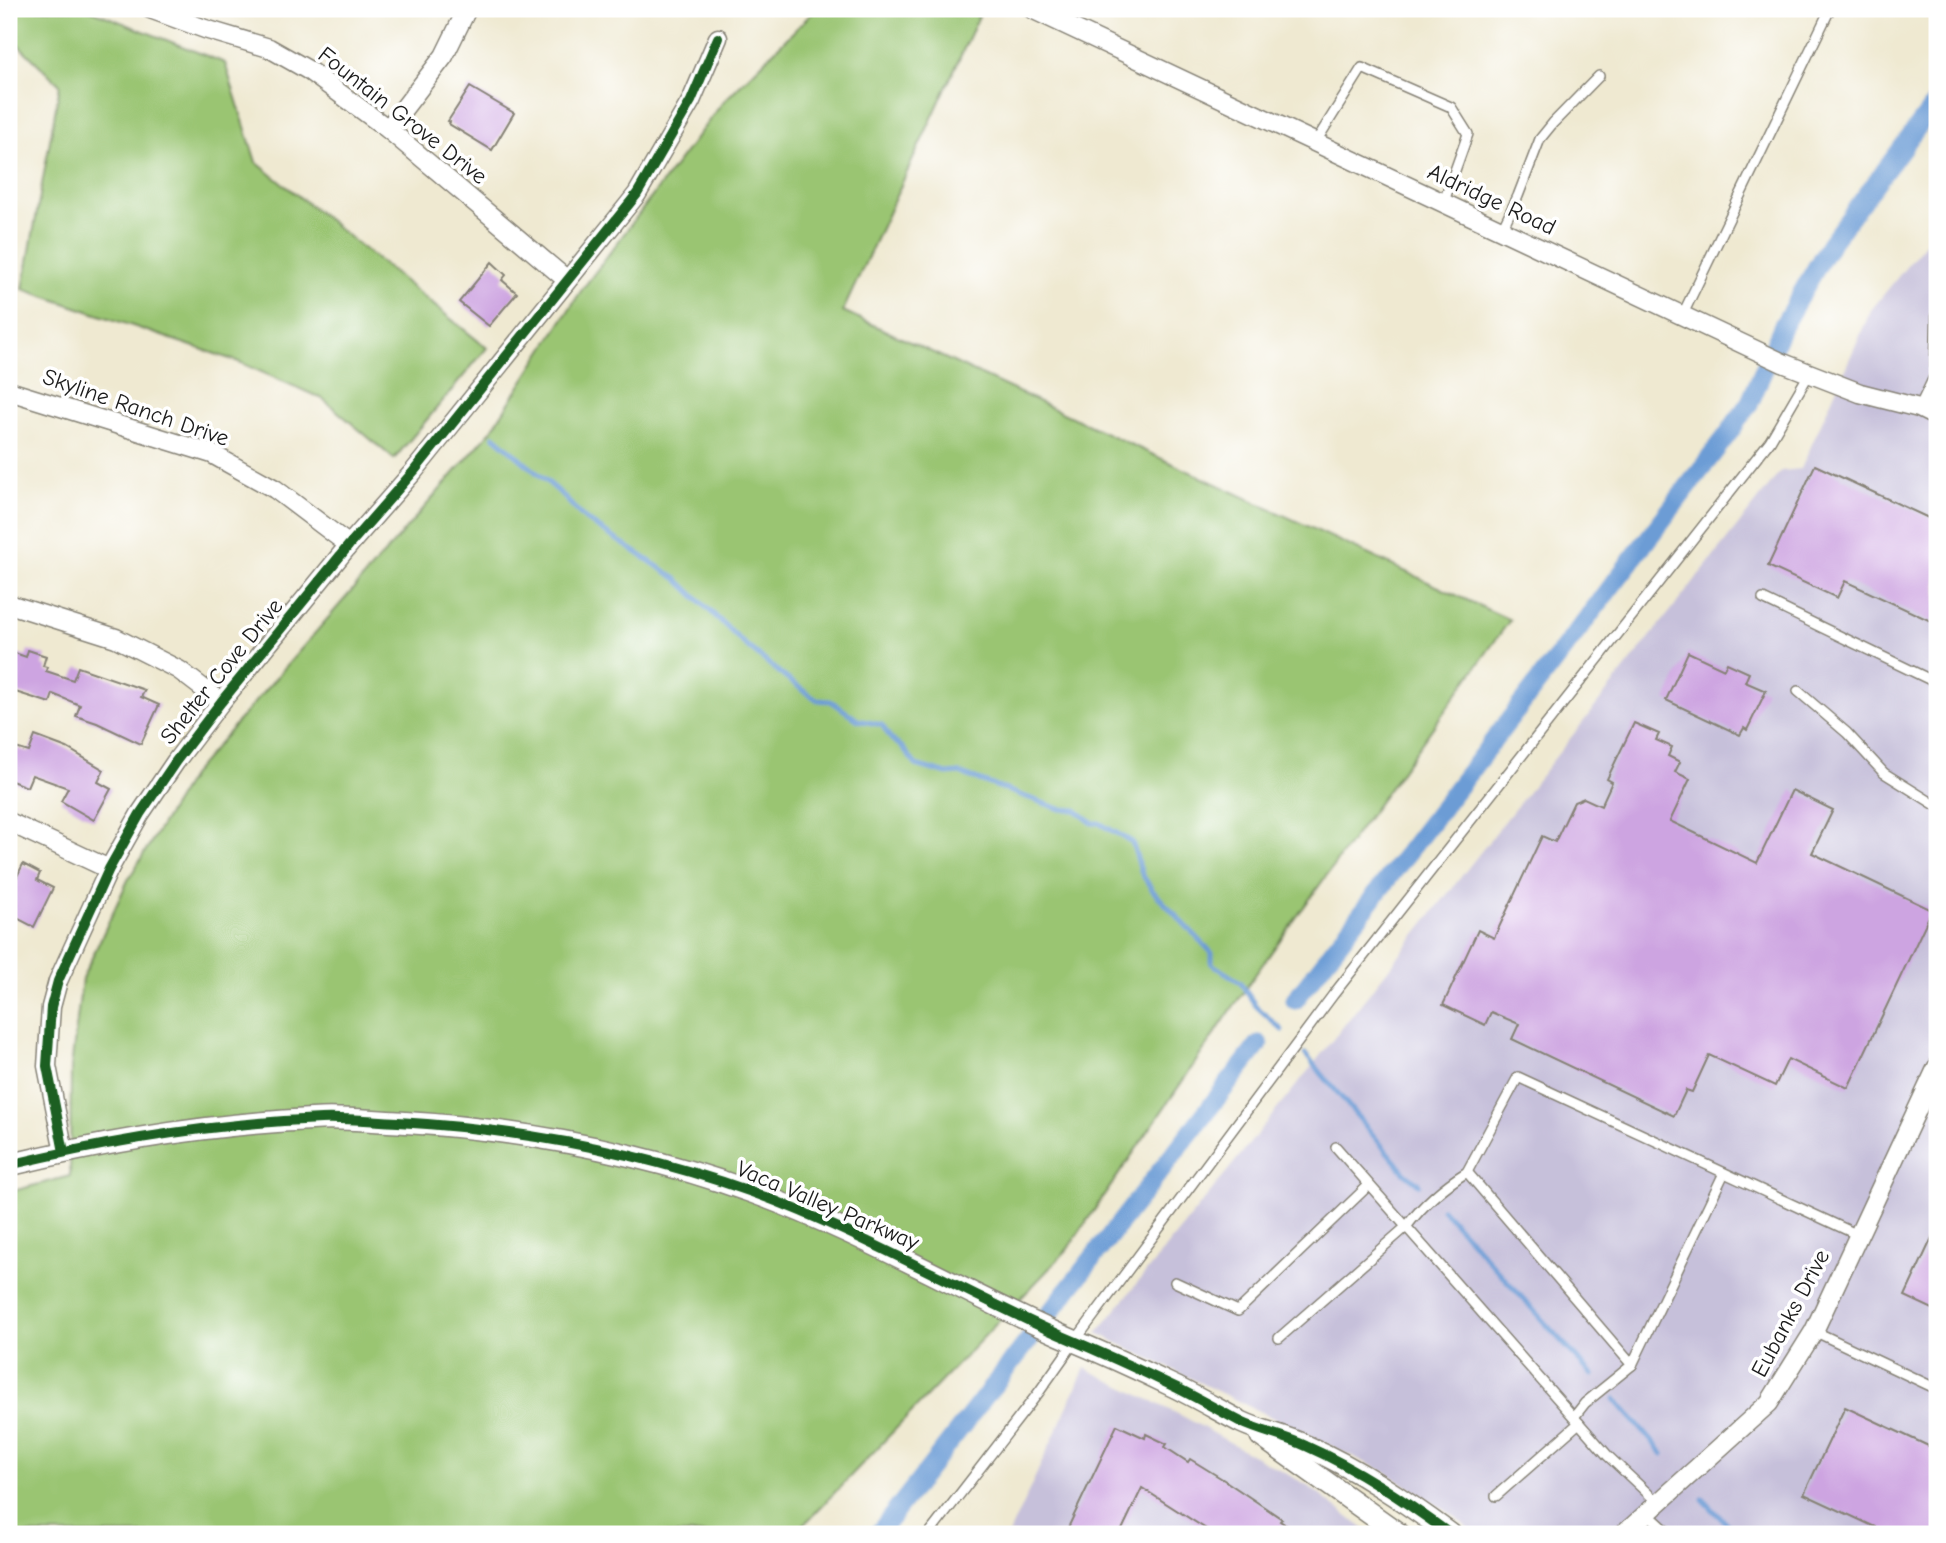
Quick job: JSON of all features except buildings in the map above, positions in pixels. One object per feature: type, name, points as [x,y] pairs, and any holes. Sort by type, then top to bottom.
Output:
[{"type":"street","name":"Fountain Grove Drive","points":[[150,9],[269,48],[308,70],[388,129],[568,280]]},
{"type":"street","points":[[388,129],[444,56],[467,9]]},
{"type":"street","name":"Aldridge Road","points":[[1041,11],[1757,352],[1860,393],[1919,408],[1937,416]]},
{"type":"street","name":"Shelter Cove Drive","points":[[64,1152],[47,1066],[51,1007],[58,981],[109,869],[140,814],[221,702],[349,545],[414,471],[637,194],[691,101],[718,38]]},
{"type":"street","name":"Skyline Ranch Drive","points":[[9,391],[212,454],[275,489],[349,545]]},
{"type":"street","points":[[9,604],[116,638],[179,670],[221,702]]},
{"type":"street","points":[[9,822],[109,869]]},
{"type":"street","name":"Eubanks Drive","points":[[1624,1534],[1769,1403],[1814,1331],[1858,1235],[1931,1099],[1937,1068]]},
{"type":"street","name":"Vaca Valley Parkway","points":[[9,1165],[64,1152],[197,1128],[325,1119],[447,1125],[521,1134],[663,1164],[755,1193],[835,1227],[1027,1320],[1172,1385],[1245,1424],[1399,1534]]},
{"type":"street","name":"Vaca Valley Parkway","points":[[1245,1424],[1305,1445],[1360,1473],[1451,1534]]},
{"type":"lane","points":[[1682,316],[1830,9]]},
{"type":"lane","points":[[1315,143],[1362,68],[1451,107],[1468,134],[1443,204]]},
{"type":"lane","points":[[1501,231],[1540,139],[1599,76]]},
{"type":"lane","points":[[1919,408],[1935,375],[1937,304]]},
{"type":"lane","points":[[929,1534],[1039,1392],[1069,1338],[1333,995],[1770,441],[1810,374]]},
{"type":"lane","points":[[1763,599],[1937,683]]},
{"type":"lane","points":[[1798,691],[1847,733],[1884,773],[1937,806]]},
{"type":"lane","points":[[1279,1338],[1406,1227],[1453,1181],[1467,1172],[1518,1077],[1858,1235]]},
{"type":"lane","points":[[1336,1147],[1608,1456],[1671,1534]]},
{"type":"lane","points":[[1467,1172],[1632,1364]]},
{"type":"lane","points":[[1496,1496],[1576,1420],[1585,1404],[1632,1364],[1724,1173]]},
{"type":"lane","points":[[1175,1282],[1238,1311],[1369,1185]]},
{"type":"lane","points":[[1814,1331],[1937,1389]]},
{"type":"shaded area","points":[[1937,229],[1937,1534],[1475,1534],[1453,1515],[1385,1472],[1097,1333],[1308,1071],[1781,471],[1801,469],[1871,310]]},
{"type":"shaded area","points":[[1085,1368],[1186,1418],[1307,1485],[1370,1534],[1009,1534]]},
{"type":"green space","points":[[15,9],[88,9],[225,63],[256,162],[487,348],[394,459],[323,399],[239,362],[23,289],[60,85],[9,36],[9,21]]},
{"type":"green space","points":[[816,9],[964,9],[979,16],[843,311],[1510,620],[1255,975],[1067,1250],[795,1534],[9,1534],[9,1192],[70,1176],[71,1068],[82,979],[128,880],[193,773],[491,431],[581,291],[723,102]]},
{"type":"waterway","points":[[1295,1000],[1728,434],[1750,402],[1782,327],[1830,244],[1937,101]]},
{"type":"waterway","points":[[494,436],[558,491],[585,519],[677,579],[742,642],[786,678],[817,700],[831,701],[858,720],[882,725],[891,739],[902,747],[916,765],[947,774],[959,773],[1060,809],[1076,810],[1092,823],[1099,823],[1132,842],[1142,874],[1153,891],[1212,953],[1212,964],[1240,982],[1255,1005],[1282,1030]]},
{"type":"waterway","points":[[878,1534],[1259,1044]]},
{"type":"waterway","points":[[1305,1054],[1404,1172],[1419,1184]]},
{"type":"waterway","points":[[1442,1209],[1592,1375]]},
{"type":"waterway","points":[[1615,1399],[1663,1454]]},
{"type":"waterway","points":[[1703,1499],[1736,1534]]},
{"type":"cycle path","points":[[64,1152],[47,1066],[51,1007],[58,981],[109,869],[140,814],[221,702],[349,545],[414,471],[637,194],[691,101],[718,38]]},
{"type":"cycle path","points":[[9,1165],[164,1134],[242,1124],[330,1119],[443,1125],[533,1136],[666,1165],[752,1192],[831,1224],[1022,1317],[1173,1386],[1241,1422],[1325,1455],[1381,1486],[1450,1534]]}]
